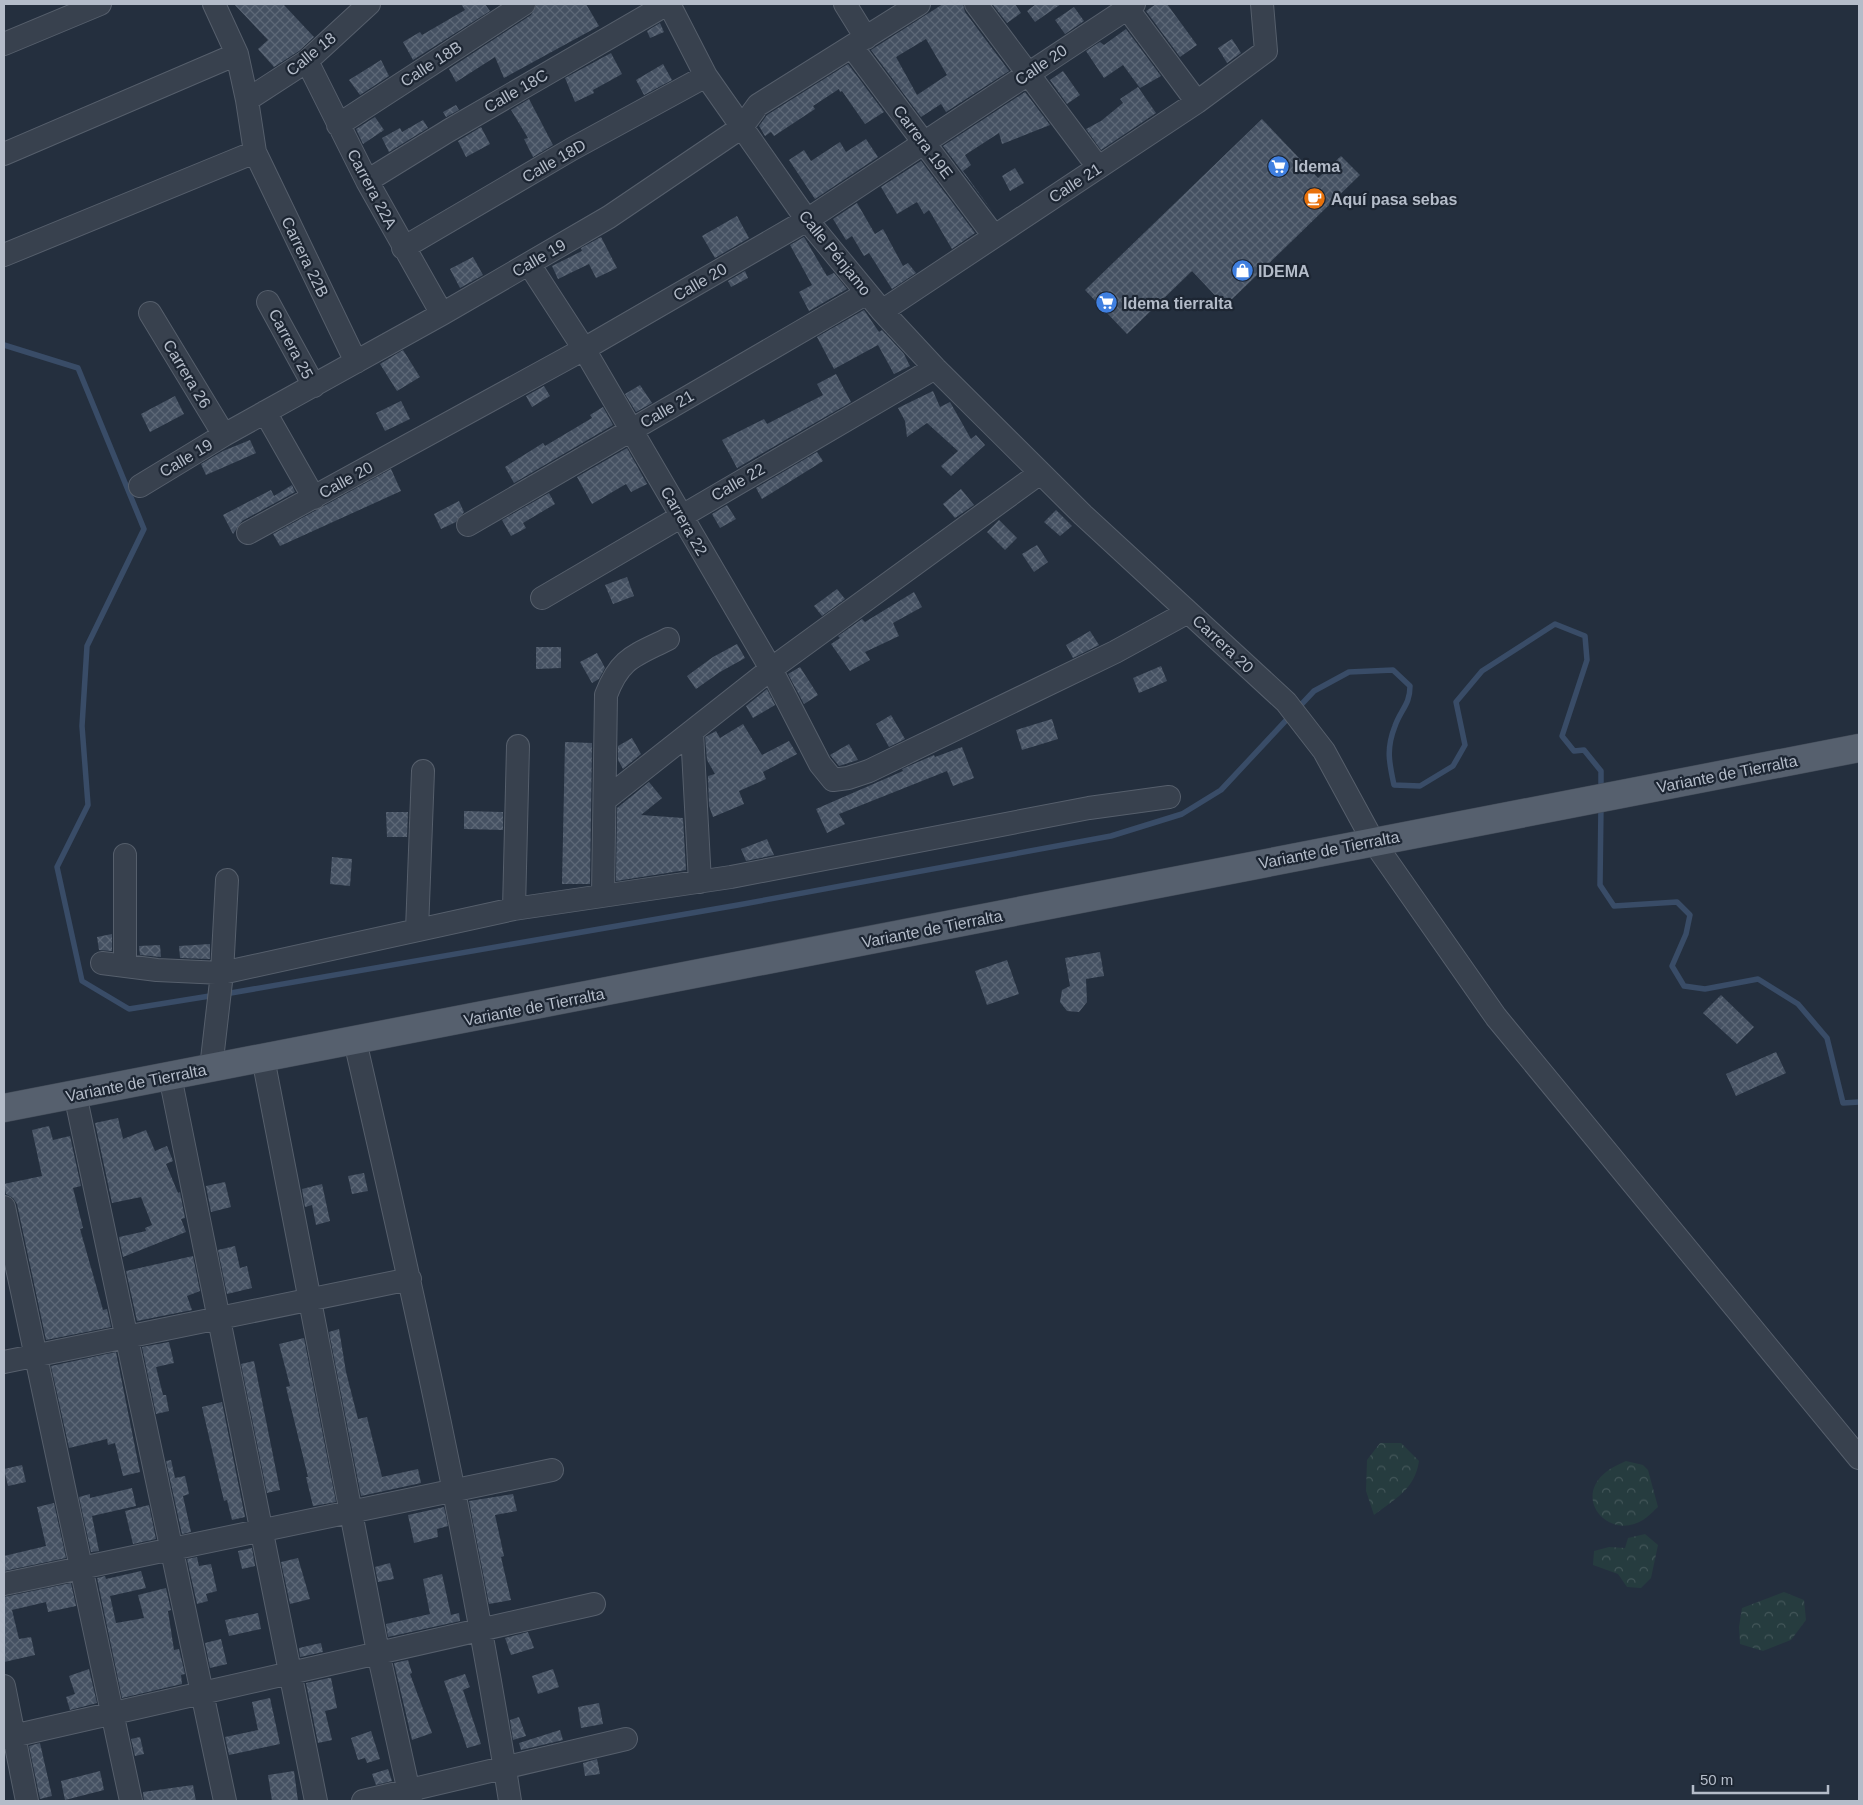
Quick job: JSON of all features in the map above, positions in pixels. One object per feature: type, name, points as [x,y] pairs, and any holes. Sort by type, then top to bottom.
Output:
[{"type":"main road","name":"Variante de Tierralta","points":[[4,1108],[1859,748]]},
{"type":"street","points":[[4,44],[100,4]]},
{"type":"street","name":"Calle 18","points":[[247,100],[307,61],[369,4]]},
{"type":"street","name":"Calle 18B","points":[[338,125],[524,4]]},
{"type":"street","name":"Calle Pénjamo","points":[[668,4],[706,76],[807,220],[882,311],[935,368],[1040,473]]},
{"type":"street","name":"Calle 18C","points":[[367,181],[448,131],[668,4]]},
{"type":"street","name":"Carrera 19E","points":[[845,4],[859,43],[924,143],[994,236]]},
{"type":"street","name":"Calle 19","points":[[140,486],[224,435],[442,314],[609,217],[742,128],[758,105],[919,4]]},
{"type":"street","points":[[976,4],[1098,167]]},
{"type":"street","name":"Calle 21","points":[[882,311],[1197,102],[1266,51],[1262,4]]},
{"type":"street","name":"Carrera 22B","points":[[216,5],[237,54],[247,100],[255,152],[356,362]]},
{"type":"street","points":[[1128,5],[1197,102]]},
{"type":"street","name":"Calle 20","points":[[248,533],[584,349],[807,220],[1028,74],[1128,5]]},
{"type":"street","points":[[4,154],[237,54]]},
{"type":"street","name":"Carrera 22A","points":[[307,61],[367,181],[403,248],[442,314]]},
{"type":"street","name":"Calle 18D","points":[[403,248],[572,149],[706,76]]},
{"type":"street","points":[[4,255],[255,152]]},
{"type":"street","name":"Carrera 22","points":[[529,264],[584,349],[771,669],[820,764],[833,780],[848,778],[869,771],[1115,652],[1188,612]]},
{"type":"street","name":"Calle 21","points":[[468,525],[867,293]]},
{"type":"street","name":"Carrera 25","points":[[268,302],[314,386]]},
{"type":"street","name":"Carrera 26","points":[[150,313],[224,435]]},
{"type":"street","name":"Calle 22","points":[[542,598],[935,368]]},
{"type":"street","points":[[265,412],[314,498]]},
{"type":"street","points":[[606,799],[771,669],[1040,473]]},
{"type":"street","name":"Carrera 20","points":[[1040,473],[1286,702],[1324,751],[1373,841],[1496,1017],[1859,1458]]},
{"type":"street","points":[[603,895],[606,799],[606,696],[613,676],[624,661],[668,639]]},
{"type":"street","points":[[692,732],[700,882]]},
{"type":"street","points":[[514,909],[518,746]]},
{"type":"street","points":[[418,930],[423,771]]},
{"type":"street","points":[[102,963],[157,970],[222,973],[514,909],[700,882],[1090,808],[1168,797]]},
{"type":"street","points":[[125,855],[125,966]]},
{"type":"street","points":[[211,1068],[222,973],[227,880]]},
{"type":"street","points":[[356,1041],[410,1279],[453,1491],[480,1629],[510,1801]]},
{"type":"street","points":[[263,1058],[378,1652],[410,1796]]},
{"type":"street","points":[[170,1076],[316,1801]]},
{"type":"street","points":[[75,1094],[225,1801]]},
{"type":"street","points":[[4,1207],[131,1801]]},
{"type":"street","points":[[4,1362],[410,1279]]},
{"type":"street","points":[[4,1584],[552,1470]]},
{"type":"street","points":[[9,1737],[594,1604]]},
{"type":"street","points":[[4,1686],[9,1737],[27,1801]]},
{"type":"street","points":[[363,1801],[410,1796],[504,1769],[626,1739]]},
{"type":"green space","points":[[1380,1443],[1401,1443],[1419,1461],[1417,1471],[1409,1486],[1374,1515],[1366,1491],[1367,1460]]},
{"type":"green space","points":[[1626,1461],[1643,1465],[1648,1470],[1658,1507],[1643,1520],[1630,1525],[1618,1525],[1607,1521],[1599,1514],[1594,1505],[1593,1494],[1596,1483],[1606,1472]]},
{"type":"green space","points":[[1645,1534],[1658,1545],[1651,1578],[1641,1588],[1627,1587],[1618,1574],[1593,1565],[1594,1551],[1609,1547],[1625,1548],[1628,1538]]},
{"type":"green space","points":[[1784,1592],[1804,1600],[1806,1620],[1791,1640],[1763,1651],[1740,1644],[1739,1627],[1742,1608]]},
{"type":"building","points":[[234,4],[283,4],[314,37],[299,51],[274,67],[258,49],[268,40]]},
{"type":"building","points":[[461,4],[485,4],[490,11],[413,60],[403,42],[420,32],[422,35],[465,10]]},
{"type":"building","points":[[537,4],[586,4],[599,26],[504,78],[495,57],[456,82],[449,69],[531,15]]},
{"type":"building","points":[[943,4],[963,4],[965,12],[1009,71],[946,112],[941,104],[921,117],[871,50]],"holes":[[[926,39],[947,75],[917,95],[896,57]]]},
{"type":"building","points":[[1015,4],[1021,13],[1007,23],[993,5]]},
{"type":"building","points":[[1036,4],[1061,4],[1035,22],[1027,11]]},
{"type":"building","points":[[1156,4],[1167,4],[1197,45],[1180,57],[1146,11]]},
{"type":"building","points":[[1074,7],[1084,21],[1065,34],[1055,20]]},
{"type":"building","points":[[660,23],[664,32],[650,38],[647,31]]},
{"type":"building","points":[[1126,29],[1161,76],[1140,88],[1123,65],[1104,78],[1086,51],[1100,42],[1104,45]]},
{"type":"building","points":[[1232,39],[1241,53],[1227,63],[1218,48]]},
{"type":"building","points":[[611,53],[622,74],[593,90],[594,93],[575,102],[565,78]]},
{"type":"building","points":[[381,60],[389,76],[360,95],[349,80]]},
{"type":"building","points":[[663,64],[672,80],[644,95],[636,80]]},
{"type":"building","points":[[848,64],[884,112],[865,124],[839,89],[813,106],[815,109],[774,136],[771,132],[765,136],[759,126],[767,115]]},
{"type":"building","points":[[1063,71],[1080,95],[1067,104],[1050,80]]},
{"type":"building","points":[[1138,87],[1156,113],[1101,150],[1086,129],[1101,121],[1123,103],[1120,99]]},
{"type":"building","points":[[1025,92],[1050,125],[1002,144],[999,133],[965,155],[971,165],[963,171],[992,211],[943,146]]},
{"type":"building","points":[[529,99],[553,145],[533,157],[524,139],[528,138],[511,110]]},
{"type":"building","points":[[456,105],[459,110],[446,117],[443,112]]},
{"type":"building","points":[[375,117],[384,130],[363,144],[356,129]]},
{"type":"building","points":[[1262,119],[1318,178],[1341,156],[1360,175],[1225,306],[1192,271],[1127,334],[1085,290]]},
{"type":"building","points":[[423,120],[428,128],[389,152],[382,138],[400,128],[402,132]]},
{"type":"building","points":[[481,127],[490,144],[466,157],[458,141]]},
{"type":"building","points":[[866,139],[878,157],[815,199],[789,160],[804,150],[811,161],[840,142],[846,152]]},
{"type":"building","points":[[921,161],[975,233],[952,249],[929,210],[924,214],[917,202],[897,214],[881,187]]},
{"type":"building","points":[[1015,168],[1024,183],[1010,191],[1002,176]]},
{"type":"building","points":[[857,203],[875,234],[883,229],[903,266],[908,263],[916,273],[892,289],[869,253],[864,256],[852,236],[846,240],[833,219]]},
{"type":"building","points":[[737,216],[749,238],[715,258],[702,236]]},
{"type":"building","points":[[601,237],[617,268],[596,278],[589,264],[558,279],[552,266],[582,251],[581,248]]},
{"type":"building","points":[[804,237],[827,276],[834,273],[847,289],[809,311],[799,292],[812,285],[790,245]]},
{"type":"building","points":[[473,257],[483,275],[460,288],[450,269]]},
{"type":"building","points":[[745,271],[748,278],[731,287],[728,281]]},
{"type":"building","points":[[864,310],[879,332],[882,330],[904,354],[910,366],[894,374],[878,345],[834,369],[817,337]]},
{"type":"building","points":[[403,350],[420,377],[397,391],[380,364]]},
{"type":"building","points":[[836,374],[851,402],[737,468],[722,440],[764,419],[767,424],[823,395],[817,384]]},
{"type":"building","points":[[640,385],[652,403],[636,412],[625,394]]},
{"type":"building","points":[[544,386],[550,396],[532,407],[526,396]]},
{"type":"building","points":[[933,391],[940,407],[950,402],[971,439],[976,435],[985,445],[951,476],[941,466],[958,451],[927,423],[907,437],[905,421],[898,408]]},
{"type":"building","points":[[175,396],[184,414],[150,432],[141,414]]},
{"type":"building","points":[[401,401],[410,419],[385,431],[376,413]]},
{"type":"building","points":[[603,407],[613,425],[514,483],[505,467],[543,443],[545,446],[592,418],[590,415]]},
{"type":"building","points":[[250,440],[256,453],[206,475],[201,464],[223,451]]},
{"type":"building","points":[[627,448],[647,484],[631,492],[626,484],[592,504],[577,477]]},
{"type":"building","points":[[817,452],[823,461],[762,499],[756,488]]},
{"type":"building","points":[[391,469],[401,491],[280,546],[273,534]]},
{"type":"building","points":[[292,485],[295,492],[242,521],[233,534],[223,515],[271,490],[274,496]]},
{"type":"building","points":[[961,489],[974,505],[955,518],[943,504]]},
{"type":"building","points":[[549,493],[555,504],[523,523],[526,528],[511,536],[502,520]]},
{"type":"building","points":[[459,501],[464,512],[456,522],[441,529],[434,514]]},
{"type":"building","points":[[727,505],[736,519],[720,528],[712,514]]},
{"type":"building","points":[[1056,510],[1072,526],[1060,536],[1044,522]]},
{"type":"building","points":[[999,520],[1017,538],[1005,550],[987,532]]},
{"type":"building","points":[[1037,545],[1048,562],[1034,572],[1022,554]]},
{"type":"building","points":[[627,577],[634,596],[613,604],[605,585]]},
{"type":"building","points":[[837,589],[845,599],[822,616],[814,606]]},
{"type":"building","points":[[914,592],[922,607],[893,623],[899,636],[865,652],[870,660],[850,671],[831,644],[840,638],[838,636],[862,619],[865,622]]},
{"type":"building","points":[[1090,631],[1099,645],[1073,658],[1066,645]]},
{"type":"building","points":[[737,644],[745,658],[720,672],[696,689],[687,676],[713,657]]},
{"type":"building","points":[[536,647],[561,647],[561,668],[536,669]]},
{"type":"building","points":[[597,653],[605,668],[599,679],[592,683],[580,662]]},
{"type":"building","points":[[1161,666],[1167,681],[1139,693],[1133,678]]},
{"type":"building","points":[[800,667],[818,695],[804,704],[788,674]]},
{"type":"building","points":[[767,689],[775,705],[753,718],[746,706]]},
{"type":"building","points":[[891,715],[905,739],[889,747],[876,724]]},
{"type":"building","points":[[1052,719],[1058,739],[1022,750],[1016,730]]},
{"type":"building","points":[[743,724],[762,755],[789,741],[797,754],[763,772],[766,779],[739,791],[744,804],[713,817],[709,806],[708,776],[715,774],[707,760],[705,737],[716,731],[720,738]]},
{"type":"building","points":[[632,738],[641,754],[623,769],[618,760],[618,746]]},
{"type":"building","points":[[565,742],[592,743],[590,884],[562,884]]},
{"type":"building","points":[[849,744],[858,760],[839,766],[830,755]]},
{"type":"building","points":[[962,747],[974,778],[953,786],[947,771],[839,814],[845,824],[827,833],[816,809],[903,771],[902,769],[934,755],[935,757]]},
{"type":"building","points":[[649,782],[662,798],[641,815],[683,818],[686,870],[616,881],[617,808]]},
{"type":"building","points":[[464,811],[503,812],[503,830],[464,829]]},
{"type":"building","points":[[386,812],[408,812],[407,837],[387,837]]},
{"type":"building","points":[[767,839],[774,855],[746,861],[741,849]]},
{"type":"building","points":[[332,857],[352,859],[350,886],[330,884]]},
{"type":"building","points":[[112,934],[112,951],[99,950],[97,937]]},
{"type":"building","points":[[210,944],[210,959],[180,958],[179,946]]},
{"type":"building","points":[[160,945],[161,957],[140,955],[139,946]]},
{"type":"building","points":[[1100,952],[1104,976],[1086,979],[1087,1002],[1079,1012],[1067,1011],[1060,1002],[1062,990],[1070,986],[1065,958]]},
{"type":"building","points":[[1007,960],[1019,994],[987,1005],[975,971]]},
{"type":"building","points":[[1721,995],[1754,1027],[1737,1044],[1703,1013]]},
{"type":"building","points":[[1776,1052],[1786,1073],[1736,1096],[1726,1074]]},
{"type":"building","points":[[118,1118],[123,1139],[146,1130],[155,1151],[167,1146],[173,1161],[166,1164],[178,1193],[180,1192],[185,1218],[181,1219],[186,1232],[123,1257],[119,1237],[146,1231],[145,1228],[152,1225],[141,1197],[112,1203],[95,1123]]},
{"type":"building","points":[[49,1126],[53,1140],[70,1136],[81,1186],[73,1188],[83,1228],[80,1229],[103,1310],[107,1309],[111,1327],[46,1340],[17,1204],[13,1198],[6,1194],[4,1184],[42,1176],[32,1130]]},
{"type":"building","points":[[364,1173],[368,1191],[352,1194],[348,1176]]},
{"type":"building","points":[[225,1182],[231,1207],[211,1212],[206,1186]]},
{"type":"building","points":[[322,1184],[330,1221],[316,1225],[312,1205],[305,1207],[302,1189]]},
{"type":"building","points":[[235,1246],[240,1268],[247,1266],[252,1288],[227,1294],[218,1250]]},
{"type":"building","points":[[193,1256],[200,1291],[187,1296],[192,1310],[137,1321],[126,1271]]},
{"type":"building","points":[[339,1329],[346,1372],[358,1419],[367,1417],[382,1477],[418,1469],[421,1483],[361,1496],[329,1332]]},
{"type":"building","points":[[304,1338],[336,1502],[313,1506],[306,1477],[308,1477],[286,1387],[290,1386],[279,1344]]},
{"type":"building","points":[[169,1342],[174,1363],[156,1367],[163,1395],[166,1395],[169,1411],[156,1414],[142,1347]]},
{"type":"building","points":[[116,1352],[140,1472],[123,1476],[115,1443],[108,1445],[107,1439],[69,1448],[51,1366]]},
{"type":"building","points":[[254,1361],[280,1490],[267,1493],[241,1364]]},
{"type":"building","points":[[222,1402],[245,1517],[232,1520],[227,1500],[224,1501],[202,1407]]},
{"type":"building","points":[[171,1460],[175,1478],[185,1476],[189,1494],[183,1496],[191,1532],[182,1534],[166,1461]]},
{"type":"building","points":[[22,1465],[26,1482],[8,1486],[4,1469]]},
{"type":"building","points":[[132,1488],[136,1506],[92,1516],[99,1551],[91,1552],[79,1497],[90,1494],[90,1498]]},
{"type":"building","points":[[513,1494],[517,1511],[495,1515],[504,1556],[501,1557],[511,1600],[489,1604],[469,1501]]},
{"type":"building","points":[[54,1503],[66,1558],[4,1571],[4,1556],[46,1546],[37,1507]]},
{"type":"building","points":[[149,1505],[156,1539],[133,1544],[125,1511]]},
{"type":"building","points":[[444,1507],[448,1526],[437,1529],[438,1537],[414,1543],[408,1515]]},
{"type":"building","points":[[252,1548],[255,1566],[242,1569],[238,1551]]},
{"type":"building","points":[[197,1557],[199,1566],[211,1564],[217,1591],[206,1594],[208,1601],[197,1604],[187,1559]]},
{"type":"building","points":[[298,1558],[310,1599],[290,1604],[281,1562]]},
{"type":"building","points":[[390,1563],[394,1579],[378,1582],[375,1567]]},
{"type":"building","points":[[141,1571],[146,1588],[110,1596],[116,1623],[144,1618],[138,1595],[166,1588],[171,1610],[168,1611],[174,1650],[179,1649],[185,1674],[181,1675],[182,1684],[122,1698],[97,1578],[105,1576],[106,1579]]},
{"type":"building","points":[[442,1574],[451,1615],[459,1613],[460,1621],[388,1637],[386,1624],[430,1614],[423,1579]]},
{"type":"building","points":[[71,1583],[76,1606],[48,1612],[46,1602],[12,1610],[19,1639],[31,1637],[35,1655],[4,1662],[4,1597]]},
{"type":"building","points":[[258,1613],[261,1629],[229,1636],[225,1620]]},
{"type":"building","points":[[528,1632],[534,1648],[511,1655],[505,1638]]},
{"type":"building","points":[[221,1639],[227,1664],[210,1668],[205,1643]]},
{"type":"building","points":[[321,1643],[323,1652],[300,1657],[299,1648]]},
{"type":"building","points":[[408,1660],[412,1673],[410,1674],[432,1733],[412,1740],[394,1663]]},
{"type":"building","points":[[89,1669],[97,1703],[70,1710],[66,1697],[75,1694],[69,1676]]},
{"type":"building","points":[[553,1669],[559,1687],[538,1694],[532,1676]]},
{"type":"building","points":[[465,1674],[470,1687],[463,1690],[481,1744],[467,1748],[444,1681]]},
{"type":"building","points":[[331,1678],[337,1708],[325,1711],[332,1740],[318,1743],[306,1683]]},
{"type":"building","points":[[270,1698],[280,1744],[229,1755],[225,1737],[258,1730],[252,1702]]},
{"type":"building","points":[[599,1703],[603,1724],[581,1728],[578,1707]]},
{"type":"building","points":[[519,1717],[526,1736],[513,1740],[510,1720]]},
{"type":"building","points":[[560,1730],[563,1740],[521,1750],[519,1743]]},
{"type":"building","points":[[371,1731],[380,1759],[367,1763],[365,1758],[358,1760],[351,1738]]},
{"type":"building","points":[[140,1737],[144,1754],[135,1756],[131,1739]]},
{"type":"building","points":[[40,1743],[52,1796],[40,1799],[29,1746]]},
{"type":"building","points":[[597,1759],[600,1774],[585,1776],[583,1763]]},
{"type":"building","points":[[388,1769],[392,1781],[376,1785],[372,1774]]},
{"type":"building","points":[[100,1771],[104,1790],[65,1800],[61,1781]]},
{"type":"building","points":[[294,1771],[298,1801],[272,1801],[268,1775]]},
{"type":"building","points":[[193,1785],[196,1801],[144,1801],[143,1792]]},
{"type":"waterway","points":[[4,345],[78,368],[144,529],[87,646],[82,726],[88,805],[57,867],[82,981],[129,1009],[216,995]]},
{"type":"waterway","points":[[1298,708],[1314,691],[1349,672],[1393,670],[1410,686],[1405,707],[1397,720],[1390,742],[1390,762],[1394,785],[1420,786],[1453,766],[1465,745],[1456,702],[1482,671],[1555,624],[1585,636],[1587,660],[1562,736],[1574,751],[1584,750],[1601,771],[1601,791]]},
{"type":"waterway","points":[[225,994],[738,905],[1111,836],[1182,814],[1221,790],[1291,715]]},
{"type":"waterway","points":[[1601,805],[1600,885],[1614,906],[1677,902],[1690,915],[1686,934],[1672,966],[1684,986],[1705,989],[1758,979],[1798,1004],[1827,1038],[1843,1103],[1859,1102]]},
{"type":"place","name":"Idema","points":[[1278,166]]},
{"type":"place","name":"Aquí pasa sebas","points":[[1315,199]]},
{"type":"place","name":"IDEMA","points":[[1242,271]]},
{"type":"place","name":"Idema tierralta","points":[[1107,303]]}]
